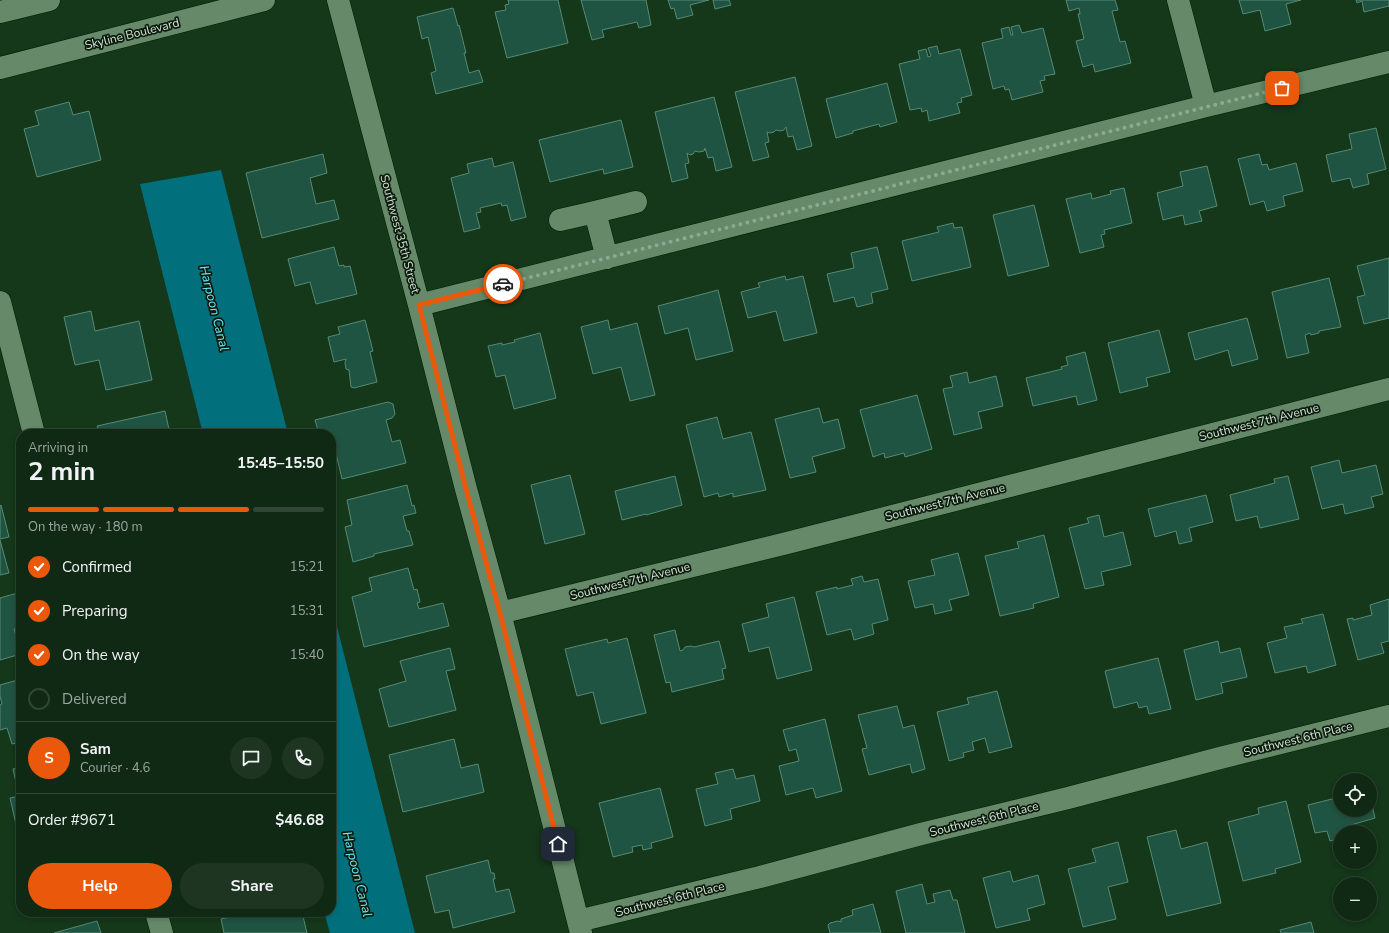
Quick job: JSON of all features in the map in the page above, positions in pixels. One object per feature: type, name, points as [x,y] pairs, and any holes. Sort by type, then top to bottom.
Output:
[{"type":"street","points":[[0,12],[49,0]]},
{"type":"street","name":"Skyline Boulevard","points":[[0,68],[264,0]]},
{"type":"street","name":"Southwest 35th Street","points":[[338,0],[500,613],[580,927]]},
{"type":"street","points":[[1178,0],[1206,106]]},
{"type":"street","points":[[419,305],[1206,106],[1389,62]]},
{"type":"street","points":[[560,220],[636,202]]},
{"type":"street","points":[[595,212],[607,258]]},
{"type":"street","points":[[0,302],[33,429]]},
{"type":"street","name":"Southwest 7th Avenue","points":[[500,613],[787,543],[1389,389]]},
{"type":"street","name":"Southwest 6th Place","points":[[580,927],[921,834],[1389,716]]},
{"type":"street","points":[[157,917],[162,933]]},
{"type":"water","name":"Harpoon Canal","points":[[221,170],[287,429],[202,429],[140,184]]},
{"type":"water","name":"Harpoon Canal","points":[[336,623],[415,933],[330,933],[325,917],[336,917]]},
{"type":"building","points":[[508,0],[558,0],[568,43],[507,58],[495,12],[506,10],[505,5],[509,4]]},
{"type":"building","points":[[581,0],[646,0],[651,25],[639,28],[637,22],[602,30],[604,37],[592,40]]},
{"type":"building","points":[[668,0],[709,0],[690,5],[693,15],[677,19],[674,8],[671,9]]},
{"type":"building","points":[[713,0],[729,0],[731,5],[715,9]]},
{"type":"building","points":[[1066,0],[1115,0],[1118,10],[1112,11],[1120,42],[1125,41],[1131,63],[1095,72],[1093,64],[1083,67],[1076,41],[1084,39],[1078,14],[1080,14],[1079,8],[1069,11]]},
{"type":"building","points":[[1239,0],[1301,0],[1286,4],[1291,24],[1265,31],[1260,10],[1243,14]]},
{"type":"building","points":[[1356,0],[1389,0],[1389,6],[1364,12],[1362,1],[1357,3]]},
{"type":"building","points":[[453,8],[466,53],[464,53],[469,73],[479,70],[483,82],[436,94],[431,73],[436,71],[428,37],[422,39],[417,17]]},
{"type":"building","points":[[1019,25],[1022,33],[1043,28],[1055,74],[1044,76],[1045,80],[1040,81],[1043,92],[1012,100],[1009,89],[1005,90],[1004,86],[993,89],[982,43],[1003,38],[1001,29],[1009,27],[1011,35],[1013,35],[1011,27]]},
{"type":"building","points":[[937,46],[939,54],[960,49],[972,95],[961,98],[962,102],[957,103],[960,113],[929,121],[927,110],[922,112],[921,108],[910,110],[899,64],[920,59],[918,51],[926,49],[928,57],[931,56],[928,48]]},
{"type":"building","points":[[795,77],[812,146],[797,150],[793,136],[788,137],[786,127],[784,130],[776,130],[770,133],[767,132],[769,142],[765,143],[769,157],[753,161],[735,92]]},
{"type":"building","points":[[887,83],[897,122],[880,127],[879,124],[853,131],[853,133],[836,138],[826,99]]},
{"type":"building","points":[[714,97],[732,167],[716,171],[713,157],[708,158],[705,148],[704,151],[695,151],[690,155],[687,153],[689,163],[685,164],[688,178],[672,182],[655,112]]},
{"type":"building","points":[[69,102],[73,115],[89,111],[101,160],[37,177],[24,129],[39,125],[35,111]]},
{"type":"building","points":[[621,120],[633,167],[604,174],[603,169],[550,182],[539,140]]},
{"type":"building","points":[[1376,128],[1386,169],[1367,174],[1369,184],[1353,188],[1350,178],[1332,182],[1326,155],[1352,149],[1349,134]]},
{"type":"building","points":[[323,154],[327,173],[310,178],[316,204],[334,200],[339,219],[262,238],[246,173]]},
{"type":"building","points":[[1259,154],[1262,165],[1267,164],[1269,170],[1296,163],[1303,191],[1283,196],[1285,206],[1267,211],[1264,201],[1250,205],[1238,159]]},
{"type":"building","points":[[492,158],[494,167],[513,162],[526,217],[511,221],[507,205],[502,206],[501,203],[480,208],[481,212],[476,213],[480,228],[464,232],[451,178],[469,173],[467,164]]},
{"type":"building","points":[[1207,166],[1217,206],[1199,211],[1202,221],[1185,225],[1183,215],[1163,220],[1157,193],[1183,186],[1180,172]]},
{"type":"building","points":[[1124,188],[1132,223],[1104,230],[1105,234],[1101,235],[1104,247],[1080,253],[1066,199],[1091,193],[1092,199],[1111,194],[1110,191]]},
{"type":"building","points":[[1034,205],[1049,266],[1008,276],[993,215]]},
{"type":"building","points":[[953,223],[954,228],[962,227],[971,267],[912,281],[902,241],[939,232],[937,227]]},
{"type":"building","points":[[334,247],[339,266],[350,266],[357,294],[316,304],[310,282],[295,286],[288,259]]},
{"type":"building","points":[[877,247],[888,289],[871,293],[873,303],[857,307],[854,297],[834,302],[827,274],[854,268],[851,253]]},
{"type":"building","points":[[1389,258],[1389,318],[1364,324],[1357,297],[1365,295],[1357,266]]},
{"type":"building","points":[[785,276],[786,280],[803,276],[817,333],[784,341],[776,311],[748,318],[741,292],[760,287],[758,283]]},
{"type":"building","points":[[1329,278],[1341,327],[1319,331],[1319,333],[1311,335],[1310,333],[1305,335],[1309,353],[1287,358],[1272,292]]},
{"type":"building","points":[[718,290],[733,351],[696,360],[688,328],[665,334],[658,306]]},
{"type":"building","points":[[91,311],[95,331],[139,321],[152,380],[106,390],[99,360],[75,365],[64,317]]},
{"type":"building","points":[[1247,318],[1258,359],[1232,366],[1228,350],[1195,360],[1188,333]]},
{"type":"building","points":[[365,320],[373,351],[370,352],[377,382],[354,388],[351,387],[349,370],[346,369],[346,359],[334,362],[328,337],[340,334],[338,327]]},
{"type":"building","points":[[608,320],[610,330],[637,323],[655,395],[630,401],[621,367],[593,374],[581,327]]},
{"type":"building","points":[[1159,330],[1170,372],[1146,378],[1148,386],[1120,393],[1108,343]]},
{"type":"building","points":[[540,333],[556,398],[514,409],[505,375],[496,377],[488,346],[515,342],[514,340]]},
{"type":"building","points":[[1085,352],[1097,400],[1078,405],[1076,396],[1033,406],[1026,378],[1062,369],[1061,367],[1068,365],[1066,357]]},
{"type":"building","points":[[967,372],[969,383],[996,376],[1003,406],[978,412],[982,428],[954,435],[943,389],[953,387],[950,376]]},
{"type":"building","points":[[917,395],[932,449],[905,457],[904,453],[885,458],[884,453],[873,457],[860,410]]},
{"type":"building","points":[[388,402],[393,404],[395,414],[392,418],[386,420],[392,442],[400,440],[406,463],[342,479],[336,453],[336,429],[318,429],[315,420]]},
{"type":"building","points":[[819,408],[823,423],[838,419],[845,448],[812,457],[816,472],[790,478],[775,419]]},
{"type":"building","points":[[165,411],[169,429],[98,429],[97,426]]},
{"type":"building","points":[[717,417],[723,439],[751,432],[766,490],[733,497],[733,493],[719,497],[718,493],[704,497],[686,425]]},
{"type":"building","points":[[1339,460],[1342,473],[1376,465],[1383,494],[1371,497],[1374,507],[1345,514],[1343,504],[1322,509],[1311,467]]},
{"type":"building","points":[[570,475],[585,534],[545,544],[531,485]]},
{"type":"building","points":[[675,476],[682,505],[622,520],[615,491]]},
{"type":"building","points":[[1288,476],[1299,519],[1260,528],[1257,516],[1236,521],[1230,495],[1275,483],[1274,479]]},
{"type":"building","points":[[407,485],[412,506],[414,505],[416,513],[403,516],[413,545],[374,554],[374,556],[353,562],[345,527],[352,525],[347,500]]},
{"type":"building","points":[[1206,495],[1213,522],[1189,528],[1192,541],[1179,544],[1176,531],[1155,537],[1148,509]]},
{"type":"building","points":[[1,505],[9,537],[0,539],[0,506]]},
{"type":"building","points":[[1099,515],[1104,537],[1123,532],[1131,565],[1101,572],[1104,585],[1085,589],[1069,528],[1089,523],[1087,518]]},
{"type":"building","points":[[1044,535],[1059,597],[1033,604],[1034,608],[1000,616],[985,556],[1019,548],[1017,542]]},
{"type":"building","points":[[0,540],[9,573],[0,575]]},
{"type":"building","points":[[958,553],[969,595],[949,600],[952,610],[935,614],[933,604],[915,608],[908,581],[935,575],[931,560]]},
{"type":"building","points":[[408,568],[414,590],[417,589],[420,602],[417,603],[419,609],[443,603],[449,626],[364,647],[352,597],[372,591],[369,578]]},
{"type":"building","points":[[862,576],[864,582],[878,579],[888,620],[872,624],[874,634],[854,640],[851,629],[827,635],[816,592],[853,585],[851,579]]},
{"type":"building","points":[[16,593],[16,628],[14,629],[16,636],[16,655],[0,660],[0,598]]},
{"type":"building","points":[[794,597],[812,670],[777,679],[769,647],[749,652],[742,624],[769,617],[766,604]]},
{"type":"building","points":[[1389,599],[1389,641],[1381,643],[1384,653],[1358,660],[1347,619],[1353,618],[1353,620],[1372,615],[1370,605]]},
{"type":"building","points":[[1323,614],[1336,665],[1308,673],[1306,666],[1275,673],[1267,643],[1287,638],[1284,627],[1303,623],[1301,619]]},
{"type":"building","points":[[675,630],[680,651],[685,647],[694,647],[719,641],[726,668],[722,669],[724,679],[672,692],[670,682],[666,683],[654,635]]},
{"type":"building","points":[[627,638],[646,713],[601,724],[593,692],[577,696],[565,649],[607,639],[608,643]]},
{"type":"building","points":[[1218,641],[1220,653],[1240,648],[1247,677],[1221,683],[1223,693],[1196,700],[1184,650]]},
{"type":"building","points":[[450,648],[455,669],[446,671],[456,710],[389,727],[379,689],[406,681],[400,661]]},
{"type":"building","points":[[1158,658],[1171,709],[1149,714],[1147,706],[1139,708],[1137,702],[1114,708],[1105,671]]},
{"type":"building","points":[[16,680],[16,743],[12,744],[7,728],[0,730],[0,705],[2,704],[0,685]]},
{"type":"building","points":[[997,691],[1012,747],[989,753],[985,738],[972,742],[974,750],[963,753],[964,757],[949,761],[937,712],[969,704],[967,698]]},
{"type":"building","points":[[897,706],[903,728],[914,725],[925,769],[912,773],[910,764],[869,775],[862,749],[867,748],[858,715]]},
{"type":"building","points":[[825,719],[842,791],[816,798],[813,788],[786,795],[779,766],[799,761],[796,749],[789,751],[783,730]]},
{"type":"building","points":[[454,739],[461,768],[478,764],[484,792],[403,812],[389,755]]},
{"type":"building","points":[[16,768],[16,782],[13,769]]},
{"type":"building","points":[[733,769],[736,779],[754,775],[760,801],[730,809],[732,819],[705,826],[696,789],[718,784],[715,773]]},
{"type":"building","points":[[660,788],[673,837],[651,843],[652,848],[643,850],[642,845],[632,847],[633,852],[613,857],[599,803]]},
{"type":"building","points":[[16,797],[16,825],[10,798]]},
{"type":"building","points":[[1333,799],[1333,817],[1375,818],[1351,825],[1333,825],[1333,840],[1330,841],[1327,831],[1315,833],[1308,805]]},
{"type":"building","points":[[1286,801],[1301,862],[1275,869],[1276,873],[1243,881],[1228,822],[1259,814],[1258,808]]},
{"type":"building","points":[[1176,830],[1181,849],[1207,842],[1221,903],[1167,916],[1147,837]]},
{"type":"building","points":[[1118,842],[1128,882],[1108,887],[1116,919],[1083,927],[1068,869],[1096,862],[1092,849]]},
{"type":"building","points":[[488,860],[491,873],[494,873],[495,879],[493,879],[496,892],[509,889],[515,912],[453,928],[449,910],[435,913],[426,876]]},
{"type":"building","points":[[1010,871],[1013,882],[1038,875],[1045,904],[1027,909],[1030,920],[996,928],[983,878]]},
{"type":"building","points":[[922,884],[927,904],[935,902],[933,894],[950,890],[953,900],[957,900],[965,933],[906,933],[896,891]]},
{"type":"building","points":[[873,904],[881,933],[830,933],[828,925],[830,923],[838,921],[841,922],[841,919],[853,915],[852,910]]},
{"type":"building","points":[[230,917],[303,917],[307,933],[224,933],[221,919]]},
{"type":"building","points":[[97,921],[101,933],[54,933]]},
{"type":"building","points":[[1311,922],[1314,933],[1281,933],[1280,930]]},
{"type":"way so far","points":[[503,284],[1282,88]]},
{"type":"route","points":[[503,284],[419,305],[466,489],[500,613],[558,844]]}]
